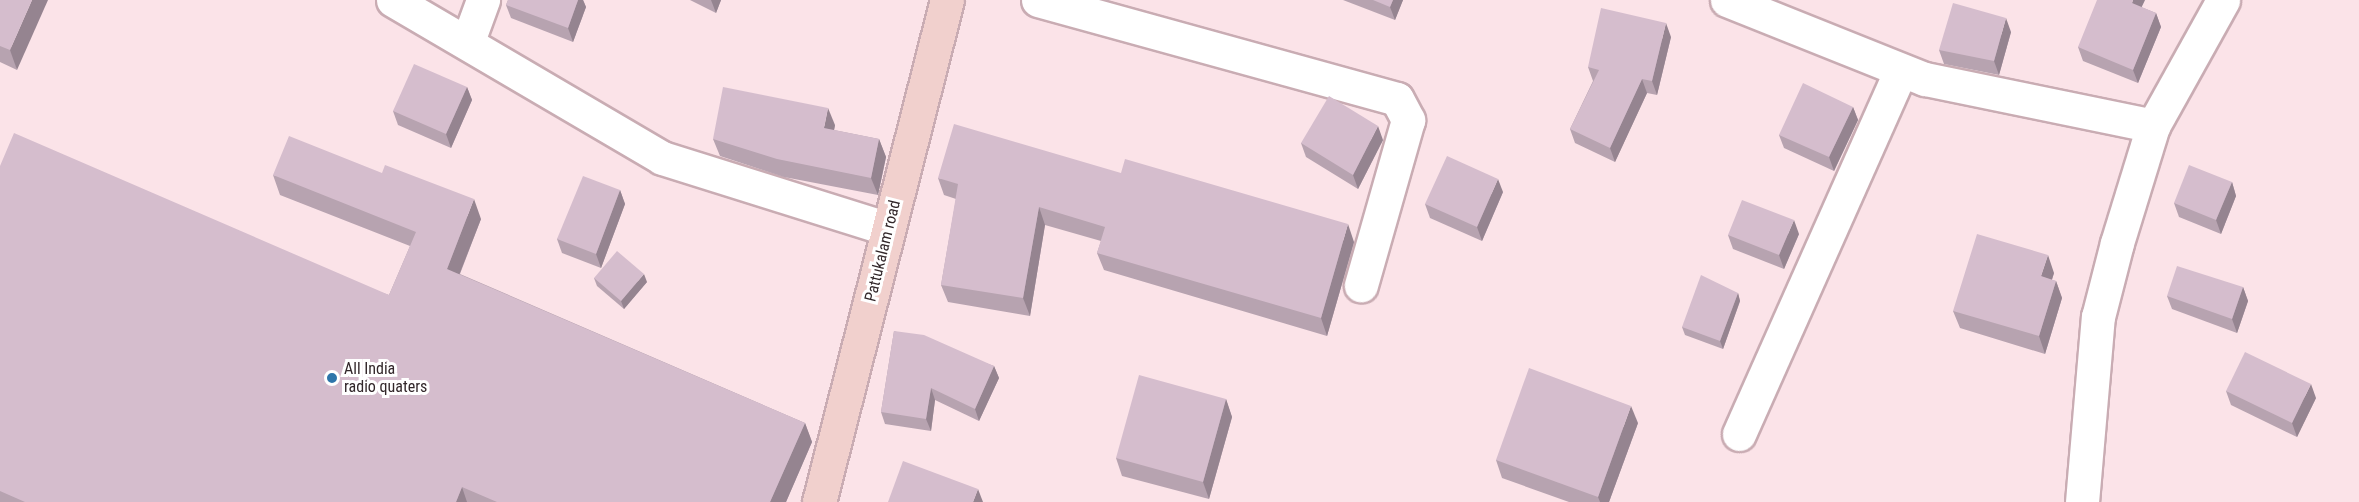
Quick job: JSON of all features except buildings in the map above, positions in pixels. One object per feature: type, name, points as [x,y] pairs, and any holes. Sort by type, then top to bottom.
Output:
[{"type":"main road","name":"Pattukalam road","points":[[819,502],[946,0]]},
{"type":"street","points":[[393,0],[468,41],[565,105],[662,158],[888,229]]},
{"type":"street","points":[[468,41],[483,0]]},
{"type":"street","points":[[1038,0],[1396,99],[1408,120],[1361,285]]},
{"type":"street","points":[[1727,0],[1902,70],[1952,86],[2153,126]]},
{"type":"street","points":[[2082,502],[2098,316],[2153,126],[2223,0]]},
{"type":"street","points":[[1739,434],[1902,70]]},
{"type":"place","name":"All India radio quaters","points":[[332,378]]}]
